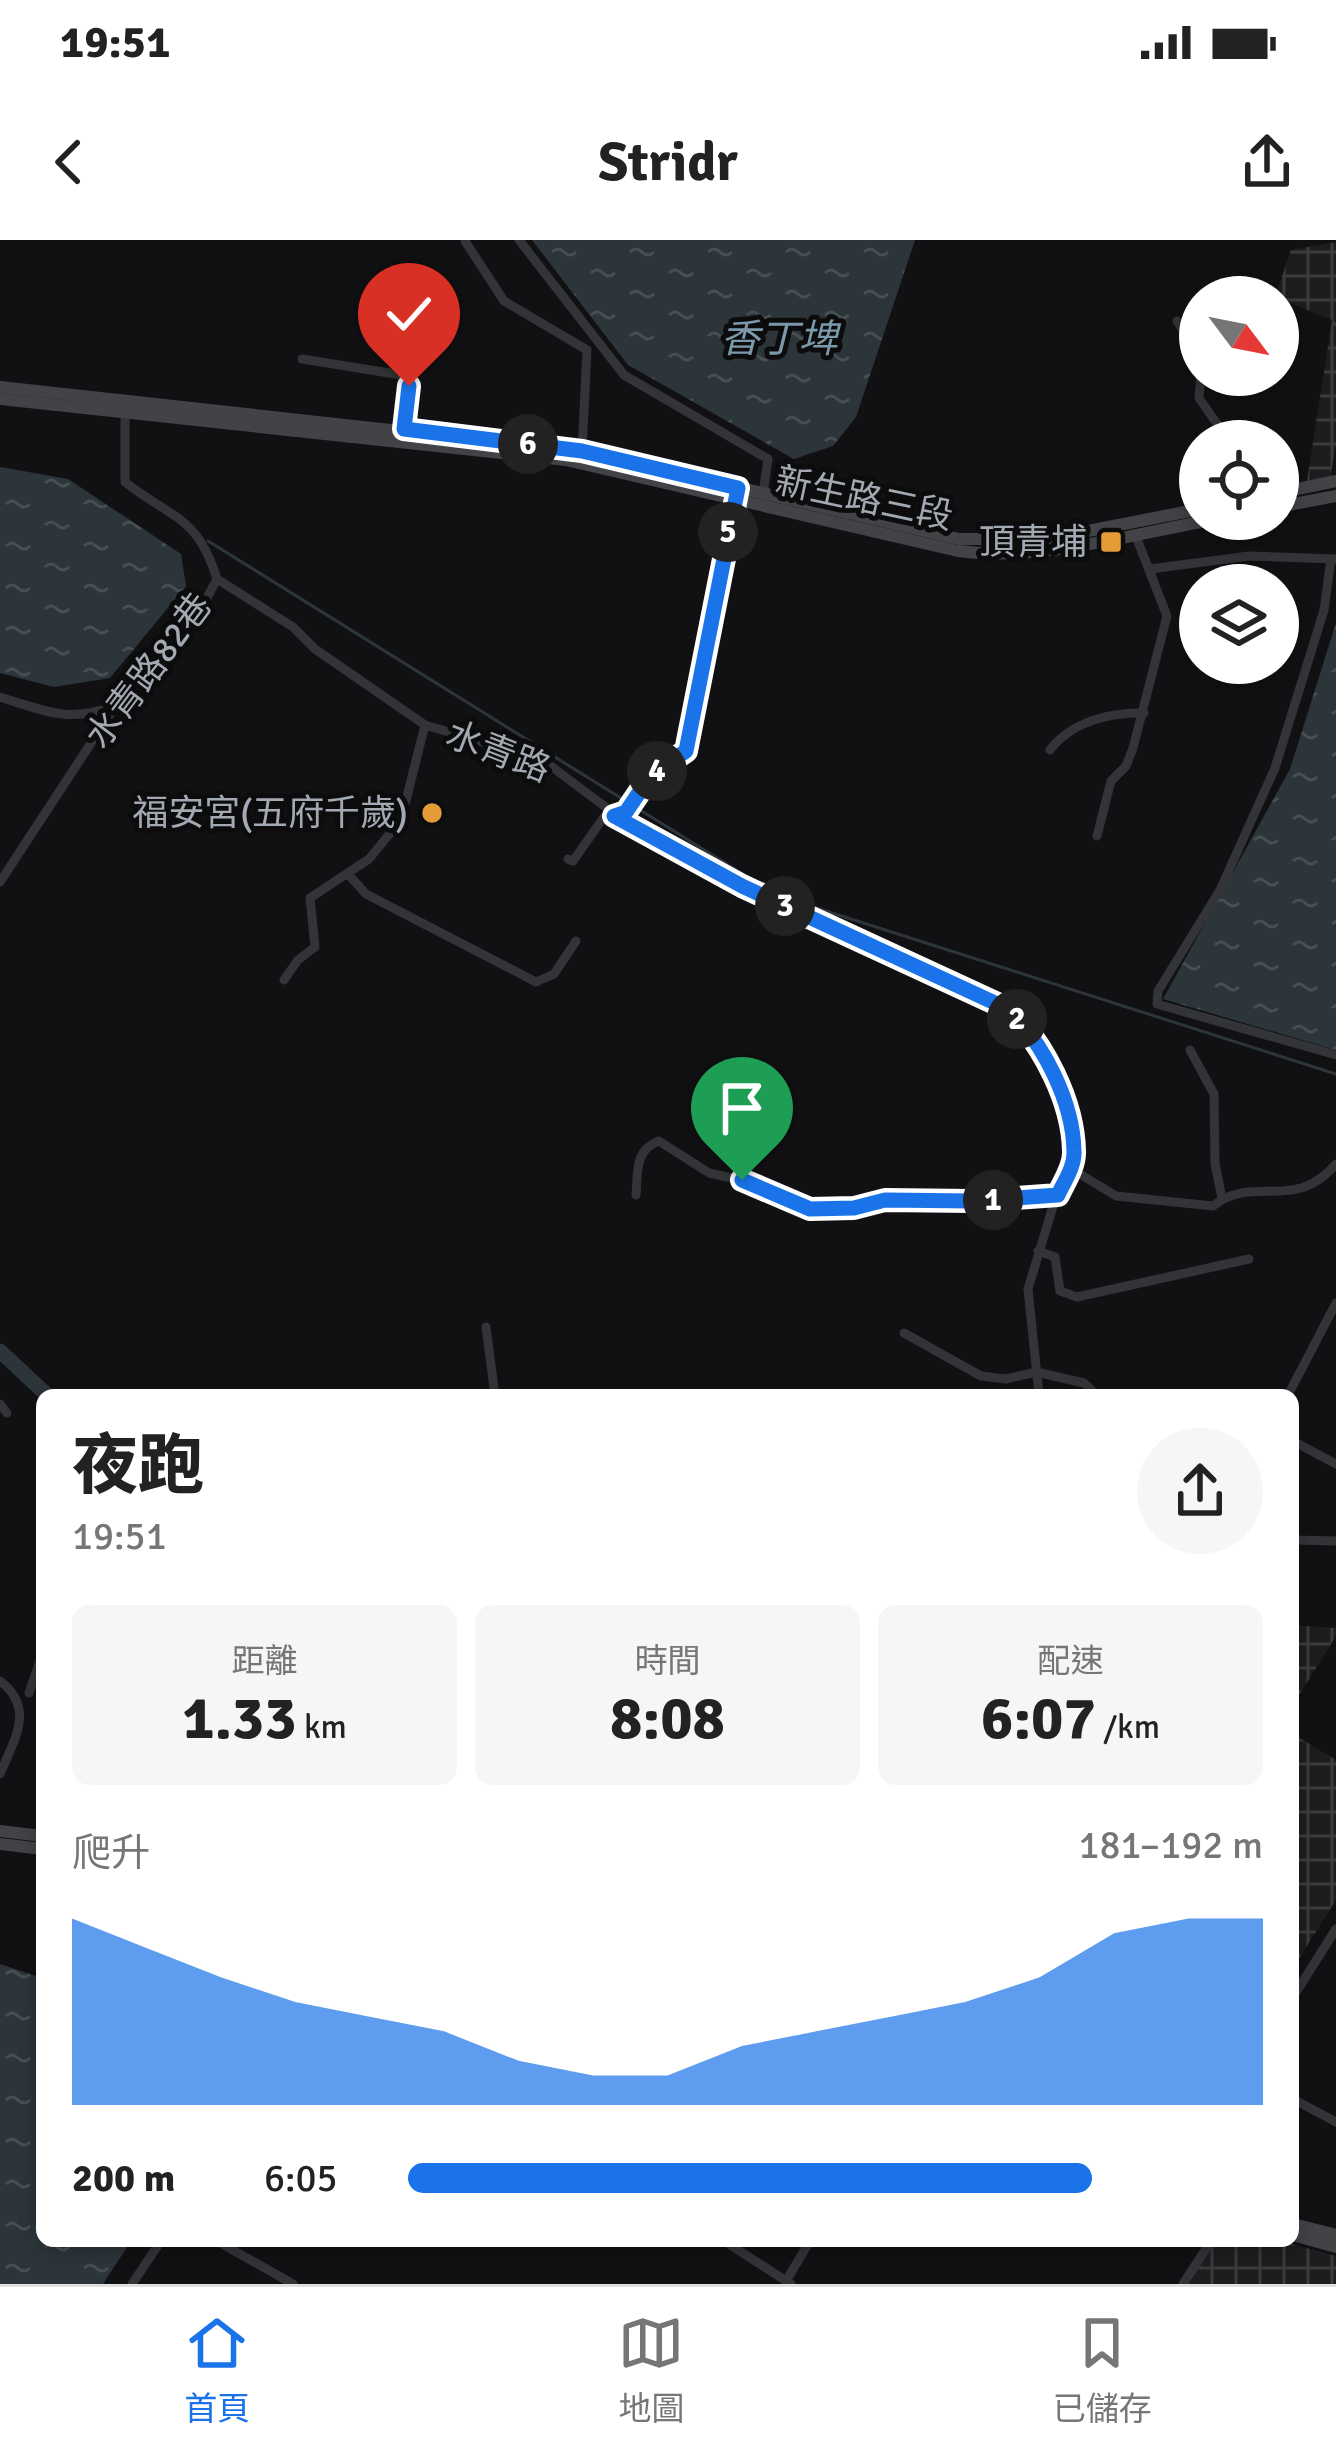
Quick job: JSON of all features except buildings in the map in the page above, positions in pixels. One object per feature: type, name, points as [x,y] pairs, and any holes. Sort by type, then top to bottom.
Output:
[{"type":"main road","name":"新生路三段","points":[[0,387],[566,460],[736,494],[994,555],[1179,526]]},
{"type":"main road","name":"新生路三段","points":[[0,399],[404,429],[582,451],[736,494],[764,494],[959,539],[1047,539],[1179,513]]},
{"type":"main road","points":[[1299,489],[1336,482]]},
{"type":"main road","points":[[1299,504],[1336,496]]},
{"type":"main road","points":[[0,1831],[36,1835]]},
{"type":"main road","points":[[0,1844],[36,1848]]},
{"type":"main road","points":[[1299,2226],[1336,2235]]},
{"type":"main road","points":[[1299,2237],[1336,2247]]},
{"type":"street","points":[[519,240],[624,375],[768,459],[764,494]]},
{"type":"street","points":[[465,241],[504,301],[587,350],[582,451]]},
{"type":"street","points":[[302,359],[402,375],[409,386],[404,429]]},
{"type":"street","points":[[125,406],[125,482],[194,529],[217,579]]},
{"type":"street","points":[[568,859],[573,861],[580,853],[604,817],[626,812],[651,775],[686,751],[736,494]]},
{"type":"street","points":[[1097,836],[1111,782],[1126,766],[1144,713],[1167,616],[1135,534]]},
{"type":"street","points":[[1150,569],[1249,556],[1334,559],[1324,610],[1276,768],[1220,890],[1158,991],[1157,1004],[1336,1055]]},
{"type":"street","name":"水青路82巷","points":[[0,882],[116,705],[151,674],[202,607],[217,579]]},
{"type":"street","name":"水青路","points":[[217,579],[293,627],[315,649],[424,724],[552,767],[614,816],[742,886],[1008,1009],[1026,1027],[1056,1081],[1075,1155],[1070,1168]]},
{"type":"street","points":[[0,697],[64,716],[89,716],[116,705]]},
{"type":"street","points":[[1050,750],[1066,732],[1100,717],[1144,713]]},
{"type":"street","points":[[284,980],[315,947],[310,898],[369,860],[401,820],[424,724]]},
{"type":"street","points":[[350,874],[366,894],[536,982],[554,974],[576,941]]},
{"type":"street","points":[[1190,1050],[1214,1094],[1215,1164],[1222,1198]]},
{"type":"street","points":[[636,1195],[638,1162],[649,1145],[659,1142],[709,1173],[756,1183],[782,1200],[810,1209],[854,1208],[885,1200],[1058,1195]]},
{"type":"street","points":[[1038,1389],[1028,1289],[1070,1168],[1116,1196],[1213,1206],[1246,1191],[1309,1188],[1336,1164]]},
{"type":"street","points":[[1038,1251],[1055,1257],[1060,1291],[1077,1297],[1250,1259]]},
{"type":"street","points":[[1291,1389],[1336,1303]]},
{"type":"street","points":[[486,1327],[493,1389]]},
{"type":"street","points":[[904,1334],[981,1376],[1006,1379],[1036,1372],[1084,1383],[1090,1389]]},
{"type":"street","points":[[1299,1445],[1336,1464]]},
{"type":"street","points":[[1299,1540],[1336,1540]]},
{"type":"street","points":[[29,1693],[36,1673]]},
{"type":"street","points":[[0,1681],[18,1700],[22,1720],[0,1774]]},
{"type":"street","points":[[1299,1987],[1336,1929]]},
{"type":"street","points":[[1299,2106],[1336,2122]]},
{"type":"street","points":[[132,2284],[157,2247]]},
{"type":"street","points":[[228,2247],[293,2284]]},
{"type":"street","points":[[733,2247],[788,2282],[807,2247]]},
{"type":"street","points":[[1183,2284],[1207,2247]]},
{"type":"shaded area","points":[[1336,242],[1336,445],[1330,478],[1307,481],[1332,320],[1299,307],[1299,276],[1282,276],[1291,250]]},
{"type":"shaded area","points":[[1299,1625],[1336,1628],[1336,1636],[1299,1695]]},
{"type":"shaded area","points":[[1299,1738],[1336,1760],[1336,1900],[1299,1959]]},
{"type":"shaded area","points":[[1299,2246],[1336,2256],[1336,2284],[1188,2284],[1211,2247]]},
{"type":"water","name":"香丁埤","points":[[532,240],[915,240],[856,417],[833,446],[794,459],[628,365]]},
{"type":"water","points":[[0,467],[68,479],[181,554],[186,586],[110,678],[54,687],[0,673]]},
{"type":"water","points":[[1336,623],[1336,1050],[1163,999],[1290,769]]},
{"type":"water","points":[[0,1964],[36,1976],[36,2247],[127,2247],[103,2284],[0,2284]]},
{"type":"waterway","points":[[208,541],[759,884],[804,904],[1336,1074]]},
{"type":"waterway","points":[[0,1351],[41,1389]]},
{"type":"place","name":"頂青埔","points":[[1111,542]]},
{"type":"place","name":"福安宮(五府千歲)","points":[[432,813]]},
{"type":"route","points":[[409,386],[404,429],[582,451],[738,488],[686,751],[651,775],[626,812],[614,816],[742,886],[1008,1009],[1026,1027],[1056,1081],[1075,1155],[1058,1195],[1009,1199],[885,1200],[854,1208],[810,1209],[742,1180]]}]
